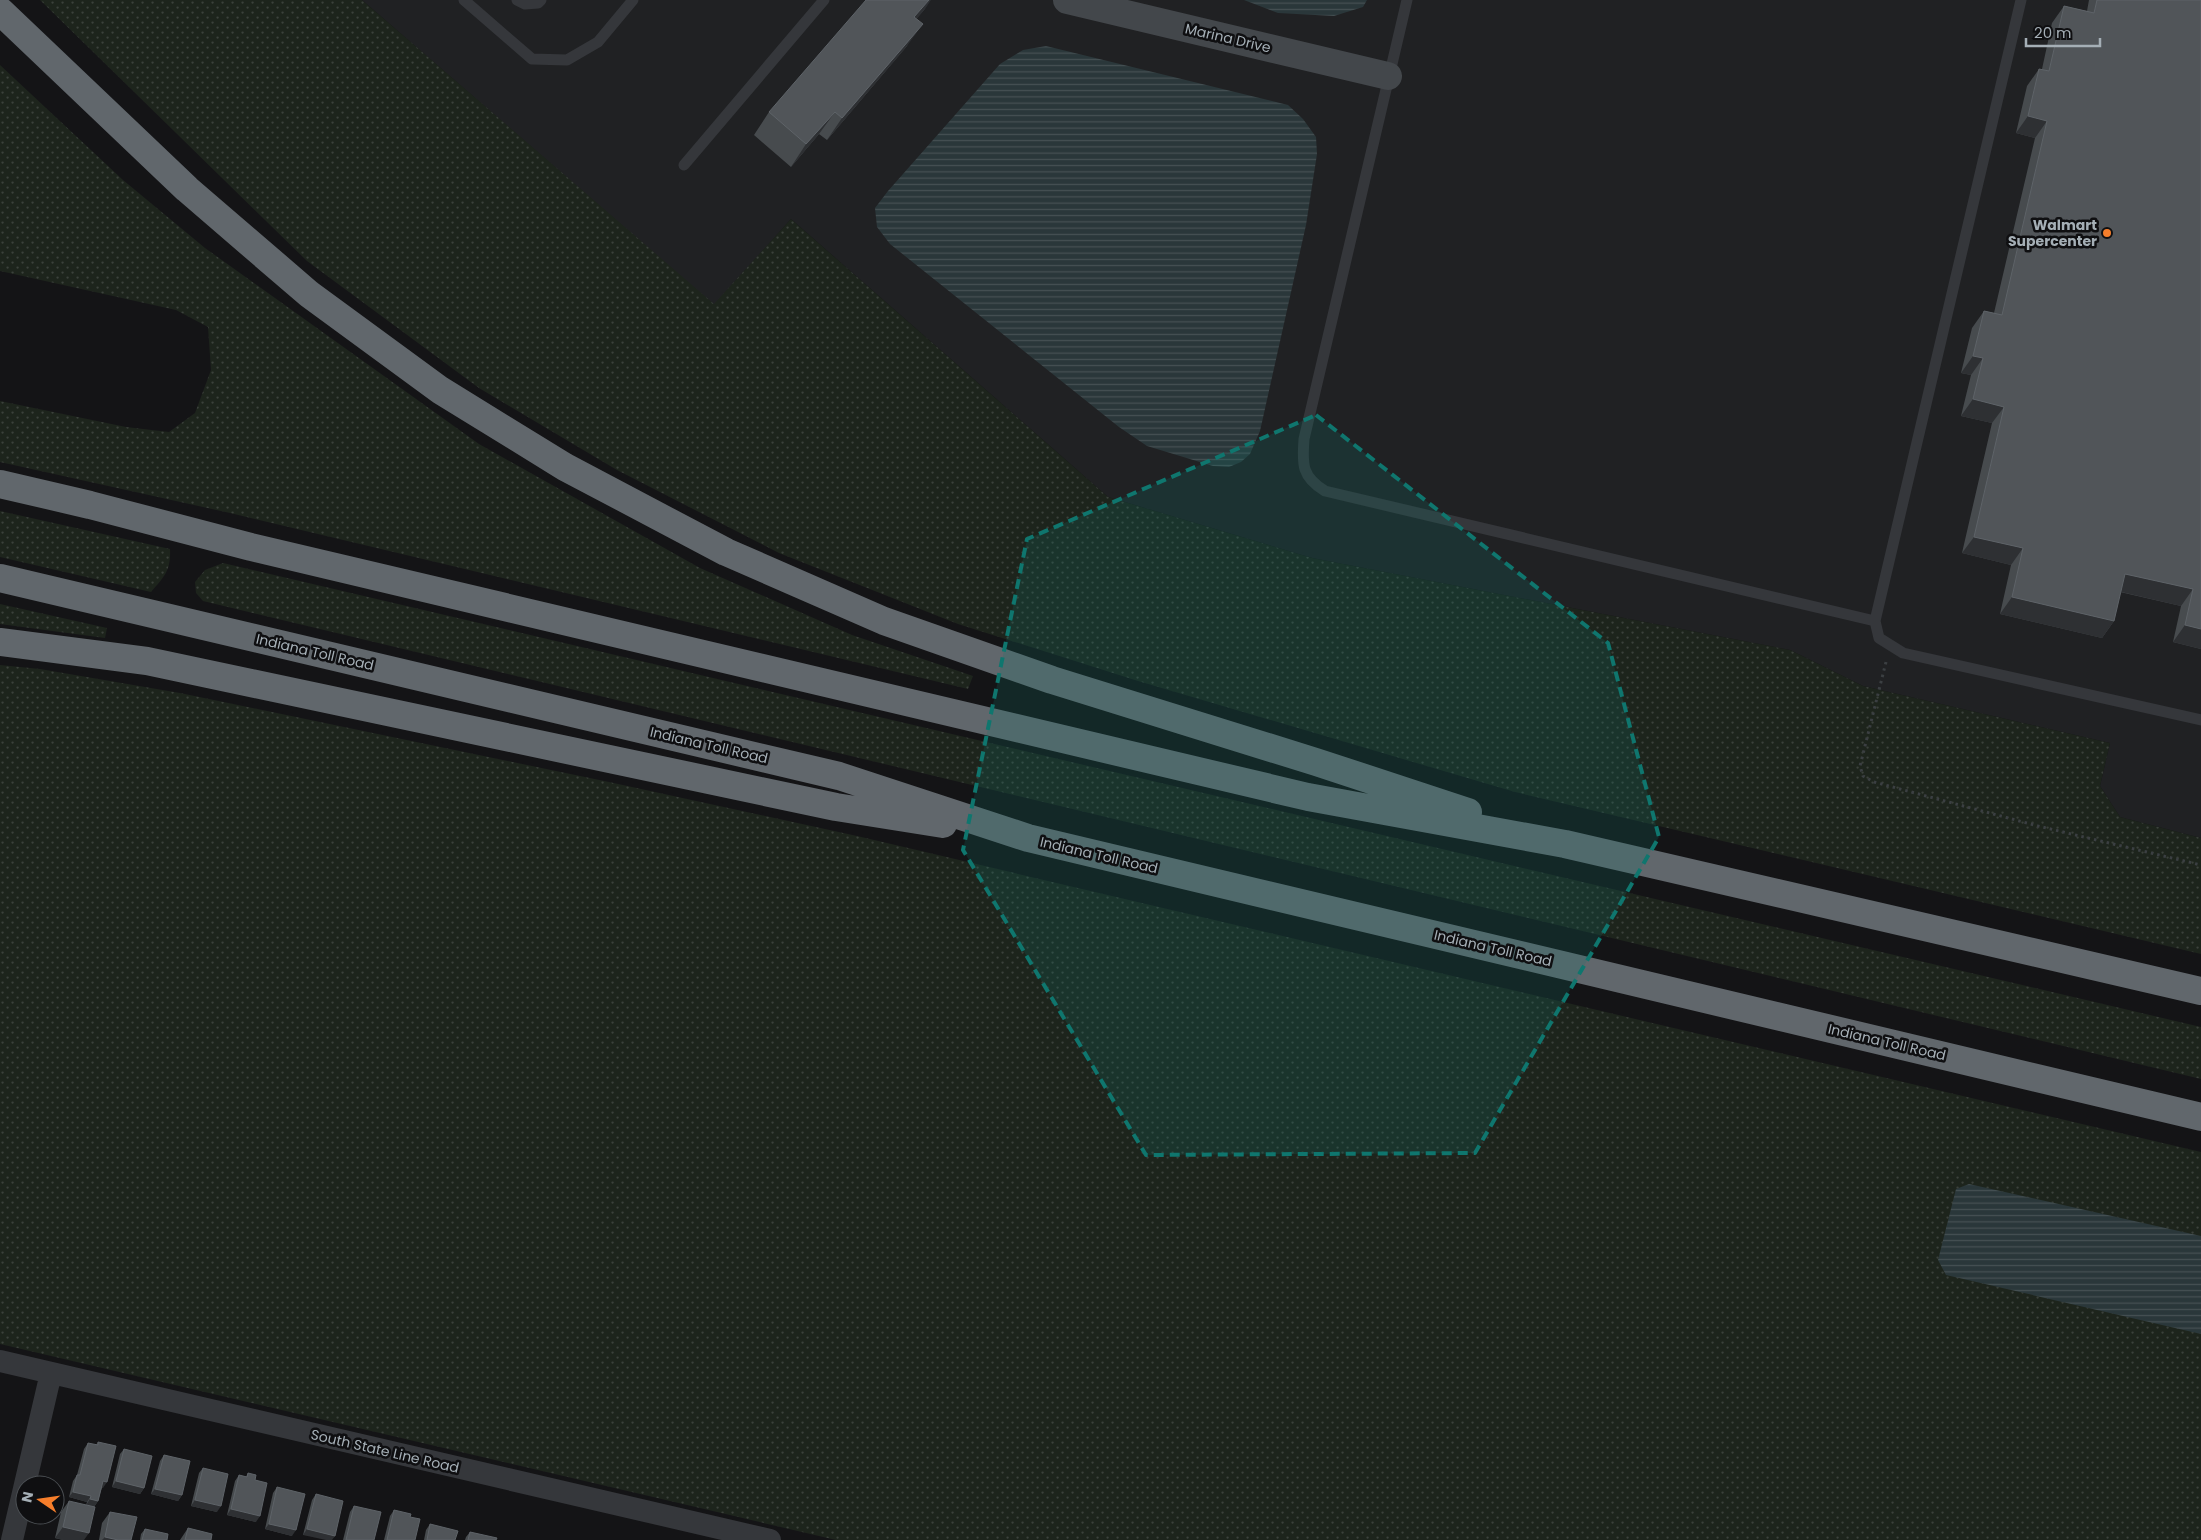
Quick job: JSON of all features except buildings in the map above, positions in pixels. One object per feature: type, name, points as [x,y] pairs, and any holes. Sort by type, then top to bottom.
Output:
[{"type":"highway","points":[[0,11],[187,190],[309,294],[457,400],[565,467],[726,552],[884,621],[1043,676],[1316,762],[1565,844]]},
{"type":"highway","points":[[0,484],[90,505],[251,547],[1308,797],[1565,844],[2201,992]]},
{"type":"highway","name":"Indiana Toll Road","points":[[0,578],[839,776],[1028,838],[2201,1117]]},
{"type":"highway","points":[[0,642],[147,661],[836,807],[1028,838]]},
{"type":"street","name":"Marina Drive","points":[[1067,0],[1388,76]]},
{"type":"street","name":"South State Line Road","points":[[0,1361],[770,1540]]},
{"type":"street","points":[[12,1540],[51,1373]]},
{"type":"lane","points":[[464,0],[532,59],[567,60],[598,42],[633,0]]},
{"type":"lane","points":[[517,0],[525,4],[538,3],[541,0]]},
{"type":"lane","points":[[684,165],[824,0]]},
{"type":"lane","points":[[1406,0],[1304,439],[1305,472],[1312,483],[1325,492],[1874,621]]},
{"type":"lane","points":[[2021,0],[1874,621],[1879,638],[1903,653],[2201,720]]},
{"type":"lane","points":[[0,1538],[8,1540]]},
{"type":"path","points":[[1892,646],[1882,671],[1860,766],[1863,776],[1874,782],[2029,824],[2201,865]]},
{"type":"highlighted area","points":[[1316,415],[1608,643],[1659,837],[1475,1153],[1146,1155],[963,850],[1027,539]]},
{"type":"shaded area","points":[[40,0],[362,0],[714,304],[791,219],[1108,497],[1312,558],[1790,650],[1863,686],[2110,743],[2100,786],[2120,817],[2201,838],[2201,954],[1515,792],[1138,681],[958,624],[779,553],[617,470],[479,388],[307,261]]},
{"type":"shaded area","points":[[362,0],[2201,0],[2201,838],[2120,817],[2100,786],[2110,743],[1863,686],[1790,650],[1312,558],[1108,497],[791,219],[714,305]]},
{"type":"shaded area","points":[[1244,0],[1367,0],[1363,7],[1334,16],[1278,13]]},
{"type":"shaded area","points":[[1046,46],[1288,105],[1303,119],[1316,137],[1317,154],[1306,225],[1260,431],[1250,454],[1241,462],[1229,467],[1213,466],[1147,446],[1119,427],[890,244],[877,227],[875,208],[1000,64],[1023,50]]},
{"type":"shaded area","points":[[0,65],[123,180],[205,248],[479,444],[700,568],[852,635],[973,676],[968,689],[230,513],[0,462],[0,401],[126,427],[169,432],[195,413],[211,370],[208,327],[176,310],[0,271]]},
{"type":"shaded area","points":[[0,511],[170,549],[168,568],[151,592],[0,557]]},
{"type":"shaded area","points":[[223,563],[2201,1027],[2201,1079],[203,601],[196,593],[195,582],[205,570]]},
{"type":"shaded area","points":[[0,604],[107,628],[105,638],[0,624]]},
{"type":"shaded area","points":[[0,665],[40,669],[180,693],[609,782],[857,836],[2201,1152],[2201,1540],[836,1540],[0,1344]]},
{"type":"shaded area","points":[[1969,1184],[2201,1236],[2201,1334],[1946,1275],[1938,1260],[1956,1189]]},
{"type":"place","name":"Walmart Supercenter","points":[[2107,233]]}]
